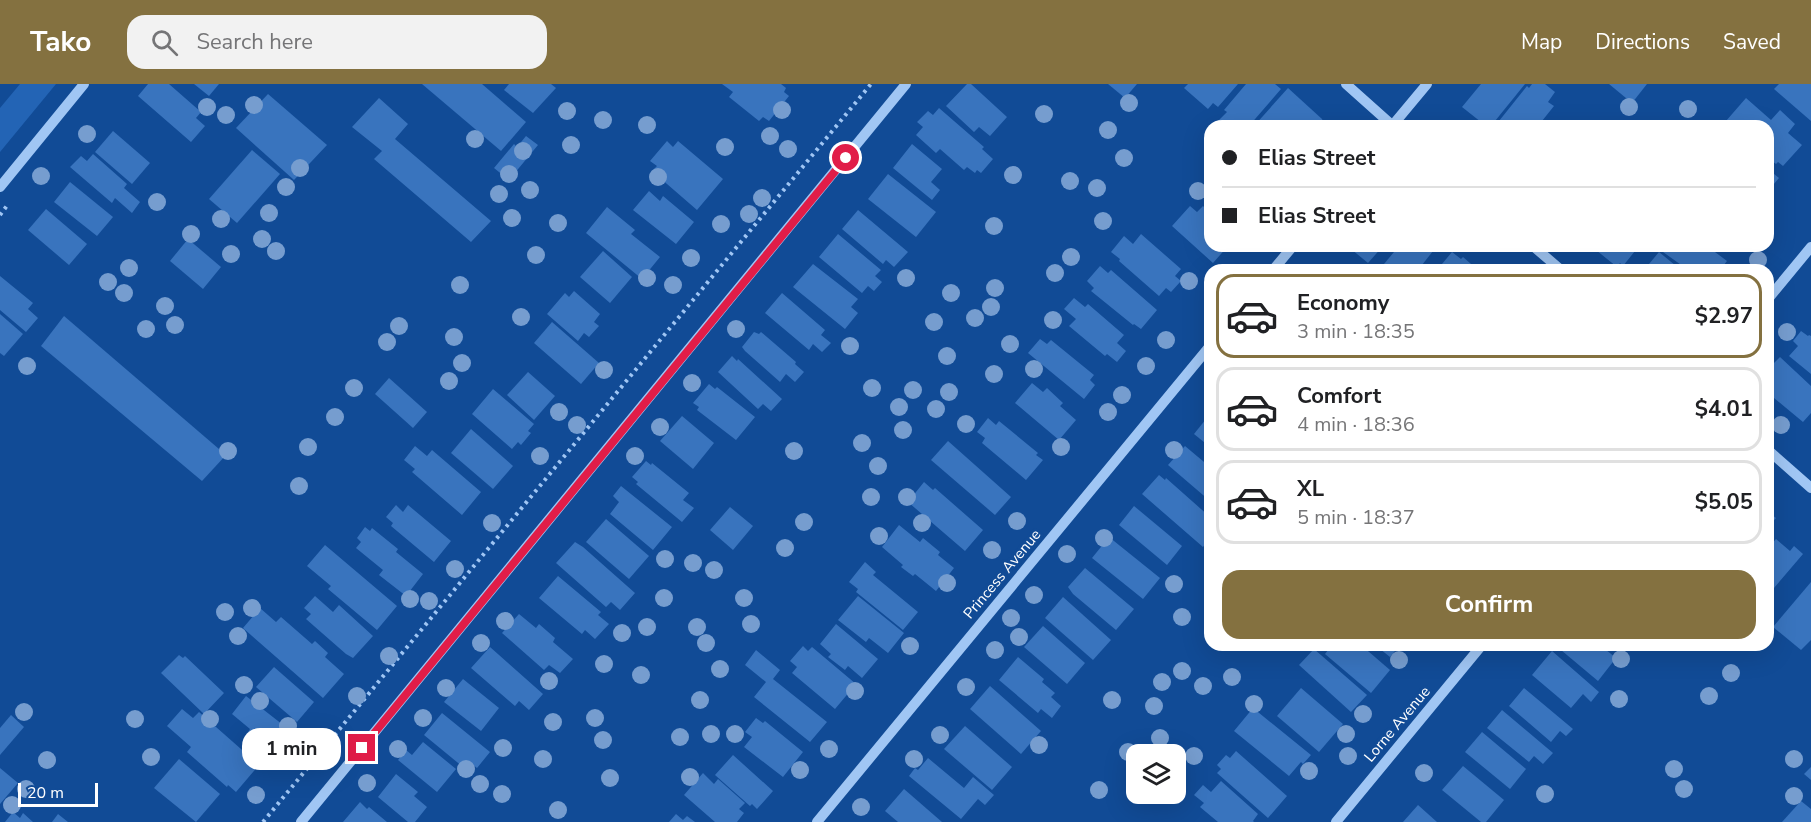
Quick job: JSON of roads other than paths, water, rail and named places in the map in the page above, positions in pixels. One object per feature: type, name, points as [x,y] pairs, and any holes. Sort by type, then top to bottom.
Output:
[{"type":"street","points":[[0,187],[84,84]]},
{"type":"street","points":[[301,822],[906,84]]},
{"type":"street","points":[[1346,84],[1385,120]]},
{"type":"street","points":[[1397,120],[1427,84]]},
{"type":"street","points":[[1774,292],[1811,247]]},
{"type":"street","points":[[1278,264],[1288,252]]},
{"type":"street","points":[[1540,252],[1554,264]]},
{"type":"street","name":"Princess Avenue","points":[[817,822],[1204,353]]},
{"type":"street","points":[[1774,455],[1811,488]]},
{"type":"street","name":"Lorne Avenue","points":[[1336,822],[1477,651]]}]
